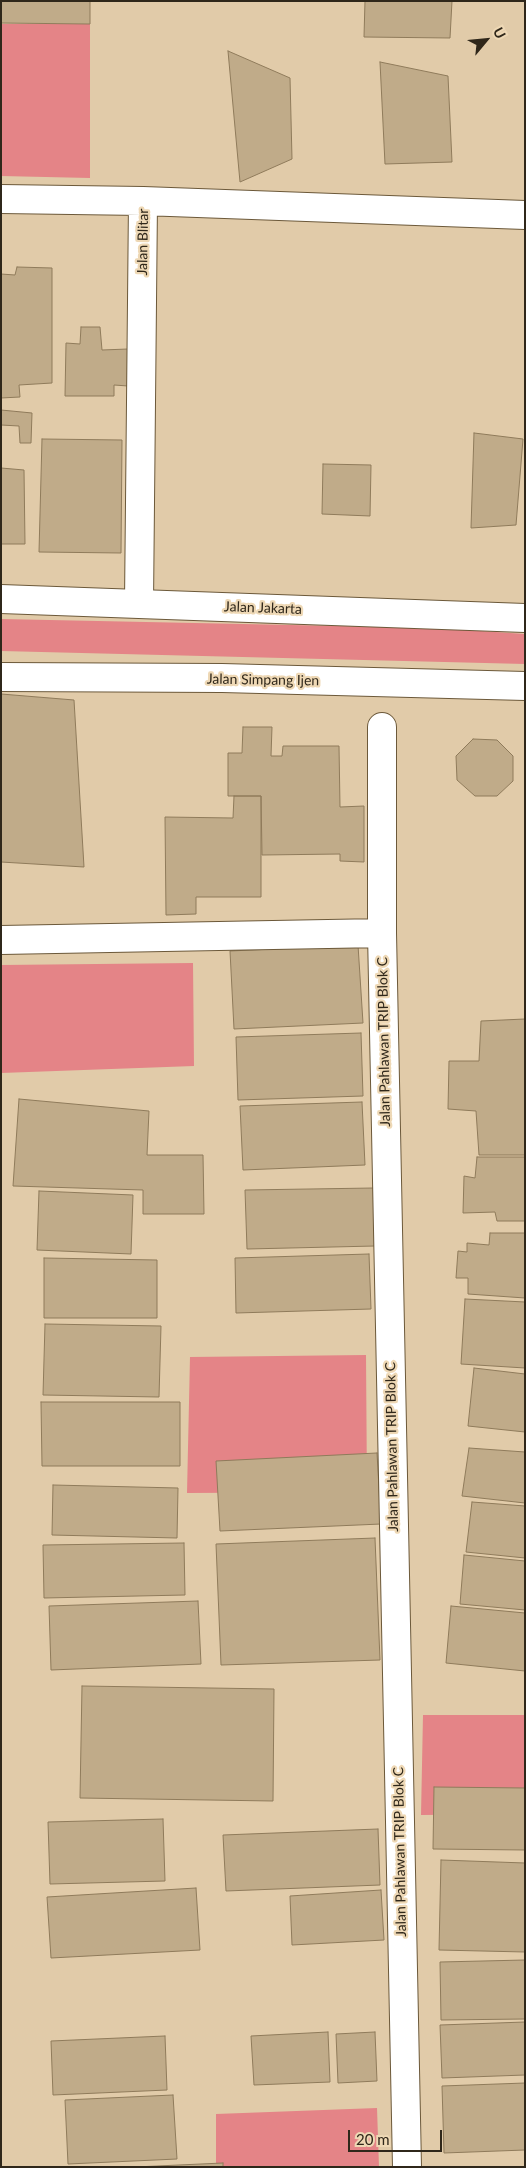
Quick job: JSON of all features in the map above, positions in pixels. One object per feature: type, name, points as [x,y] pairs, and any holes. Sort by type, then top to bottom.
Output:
[{"type":"street","points":[[1,199],[143,202]]},
{"type":"street","name":"Jalan Blitar","points":[[139,603],[143,202],[525,215]]},
{"type":"street","name":"Jalan Jakarta","points":[[1,599],[525,618]]},
{"type":"street","name":"Jalan Simpang Ijen","points":[[1,677],[222,678],[525,686]]},
{"type":"street","name":"Jalan Pahlawan TRIP Blok C","points":[[382,727],[382,933],[407,2167]]},
{"type":"street","points":[[1,940],[382,933]]},
{"type":"shaded area","points":[[1,24],[90,24],[90,178],[1,176]]},
{"type":"shaded area","points":[[1,619],[436,628],[525,634],[525,664],[1,651]]},
{"type":"shaded area","points":[[193,963],[194,1066],[1,1073],[1,965]]},
{"type":"shaded area","points":[[366,1355],[367,1492],[187,1493],[190,1357]]},
{"type":"shaded area","points":[[423,1715],[525,1715],[525,1814],[421,1815]]},
{"type":"shaded area","points":[[377,2108],[379,2167],[216,2167],[216,2114]]},
{"type":"building","points":[[1,1],[90,1],[90,24],[1,23]]},
{"type":"building","points":[[365,1],[452,1],[450,38],[364,37]]},
{"type":"building","points":[[228,51],[290,78],[292,159],[240,182]]},
{"type":"building","points":[[380,62],[448,76],[452,162],[385,164]]},
{"type":"building","points":[[17,267],[52,268],[52,383],[19,385],[20,397],[1,398],[1,274],[15,275]]},
{"type":"building","points":[[81,327],[100,327],[102,350],[128,349],[128,386],[114,385],[114,396],[65,396],[66,343],[80,344]]},
{"type":"building","points":[[1,410],[32,413],[31,443],[20,443],[19,426],[1,425]]},
{"type":"building","points":[[474,433],[523,439],[516,525],[471,528]]},
{"type":"building","points":[[42,439],[122,440],[121,553],[39,552]]},
{"type":"building","points":[[323,464],[371,465],[370,516],[322,514]]},
{"type":"building","points":[[1,468],[24,470],[25,544],[1,544]]},
{"type":"building","points":[[1,694],[74,700],[84,867],[1,862]]},
{"type":"building","points":[[243,727],[272,727],[271,756],[282,756],[283,746],[339,746],[340,807],[364,806],[364,862],[340,861],[340,854],[262,855],[261,796],[228,796],[228,753],[242,753]]},
{"type":"building","points":[[473,739],[497,740],[513,756],[513,781],[497,796],[475,796],[457,780],[456,756]]},
{"type":"building","points":[[234,796],[261,796],[261,897],[196,897],[196,914],[166,915],[165,817],[233,818]]},
{"type":"building","points":[[358,945],[363,1023],[234,1029],[230,951]]},
{"type":"building","points":[[525,1019],[525,1155],[479,1155],[476,1111],[448,1109],[449,1061],[479,1061],[481,1021]]},
{"type":"building","points":[[361,1033],[363,1096],[238,1100],[236,1037]]},
{"type":"building","points":[[19,1099],[149,1111],[147,1155],[203,1155],[204,1214],[143,1214],[143,1190],[13,1186]]},
{"type":"building","points":[[362,1102],[365,1165],[243,1170],[240,1106]]},
{"type":"building","points":[[477,1157],[525,1157],[525,1221],[497,1221],[495,1212],[463,1213],[464,1176],[475,1178]]},
{"type":"building","points":[[374,1188],[375,1246],[247,1249],[245,1190]]},
{"type":"building","points":[[39,1191],[133,1195],[131,1254],[37,1250]]},
{"type":"building","points":[[490,1233],[525,1233],[525,1298],[468,1294],[468,1278],[456,1278],[458,1251],[467,1252],[467,1243],[489,1245]]},
{"type":"building","points":[[369,1254],[371,1309],[236,1313],[235,1258]]},
{"type":"building","points":[[44,1258],[157,1260],[157,1318],[44,1318]]},
{"type":"building","points":[[465,1299],[525,1302],[525,1368],[461,1364]]},
{"type":"building","points":[[45,1324],[161,1326],[159,1397],[43,1395]]},
{"type":"building","points":[[474,1368],[525,1374],[525,1432],[468,1426]]},
{"type":"building","points":[[41,1402],[180,1402],[180,1466],[42,1466]]},
{"type":"building","points":[[469,1448],[525,1452],[525,1503],[462,1496]]},
{"type":"building","points":[[377,1453],[381,1524],[220,1531],[216,1461]]},
{"type":"building","points":[[53,1485],[178,1488],[177,1538],[52,1535]]},
{"type":"building","points":[[472,1502],[525,1506],[525,1558],[466,1552]]},
{"type":"building","points":[[375,1538],[380,1660],[221,1665],[216,1544]]},
{"type":"building","points":[[184,1543],[185,1595],[44,1598],[43,1545]]},
{"type":"building","points":[[464,1555],[525,1561],[525,1610],[460,1604]]},
{"type":"building","points":[[198,1601],[201,1664],[51,1670],[49,1606]]},
{"type":"building","points":[[451,1606],[525,1613],[525,1671],[446,1663]]},
{"type":"building","points":[[82,1686],[274,1689],[273,1801],[80,1798]]},
{"type":"building","points":[[434,1787],[525,1788],[525,1850],[433,1849]]},
{"type":"building","points":[[163,1819],[165,1881],[50,1884],[48,1822]]},
{"type":"building","points":[[378,1829],[380,1885],[226,1891],[223,1835]]},
{"type":"building","points":[[441,1860],[525,1863],[525,1952],[439,1950]]},
{"type":"building","points":[[196,1888],[200,1950],[51,1958],[47,1897]]},
{"type":"building","points":[[381,1890],[384,1940],[292,1945],[290,1896]]},
{"type":"building","points":[[525,1960],[525,2019],[441,2020],[440,1962]]},
{"type":"building","points":[[525,2022],[525,2075],[442,2078],[440,2025]]},
{"type":"building","points":[[328,2032],[330,2082],[254,2085],[251,2036]]},
{"type":"building","points":[[375,2032],[377,2081],[338,2083],[336,2034]]},
{"type":"building","points":[[165,2036],[167,2090],[53,2095],[51,2041]]},
{"type":"building","points":[[525,2083],[525,2150],[444,2153],[442,2086]]},
{"type":"building","points":[[173,2095],[177,2159],[68,2164],[65,2100]]},
{"type":"building","points":[[223,2163],[223,2167],[135,2167]]}]
